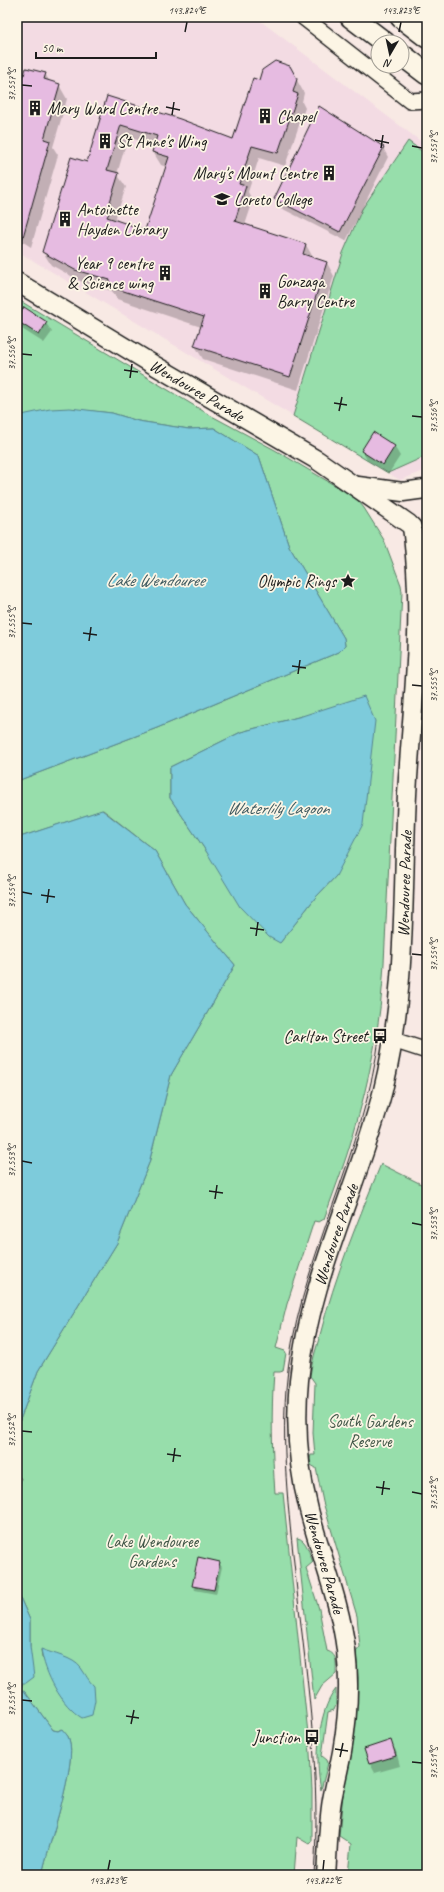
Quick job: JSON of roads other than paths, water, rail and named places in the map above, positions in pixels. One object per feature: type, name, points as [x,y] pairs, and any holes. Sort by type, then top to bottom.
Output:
[{"type":"main road","points":[[351,17],[373,34]]},
{"type":"main road","points":[[406,18],[427,37]]},
{"type":"main road","points":[[410,61],[427,74]]},
{"type":"street","points":[[303,17],[410,101],[427,100]]},
{"type":"street","name":"Wendouree Parade","points":[[17,282],[154,366],[317,460],[411,526],[418,591],[407,797],[401,966],[393,1040],[383,1091],[364,1158],[323,1273],[311,1314],[302,1353],[299,1383],[298,1433],[303,1480],[310,1513],[342,1622],[348,1667],[347,1714],[331,1807],[326,1875]]},
{"type":"street","name":"Wendouree Parade","points":[[356,486],[407,492],[426,489]]},
{"type":"street","points":[[426,489],[414,495],[408,506],[407,518],[411,526],[421,535],[427,537]]},
{"type":"street","name":"Wendouree Parade","points":[[418,591],[427,564]]},
{"type":"street","points":[[393,1040],[427,1050]]},
{"type":"water","name":"Lake Wendouree","points":[[70,408],[112,413],[138,421],[189,429],[214,428],[259,456],[289,546],[344,638],[345,646],[339,652],[157,728],[17,781],[17,416],[50,409]]},
{"type":"water","name":"Waterlily Lagoon","points":[[364,696],[375,721],[363,824],[336,876],[315,898],[280,943],[269,937],[240,907],[206,851],[170,798],[170,767],[241,732],[302,716]]},
{"type":"water","points":[[102,810],[155,851],[185,904],[235,965],[171,1075],[149,1163],[117,1243],[38,1371],[17,1428],[17,838]]},
{"type":"water","points":[[17,1591],[30,1620],[30,1646],[34,1677],[26,1683],[22,1683],[21,1690],[25,1692],[53,1730],[58,1731],[62,1729],[68,1736],[71,1751],[66,1785],[42,1875],[17,1875]]},
{"type":"water","points":[[41,1649],[68,1658],[81,1668],[94,1686],[95,1700],[92,1715],[82,1718],[67,1705],[50,1678]]},
{"type":"tram line","points":[[314,1875],[316,1839],[315,1768],[285,1465],[286,1389],[292,1343],[303,1298],[316,1254],[361,1122],[372,1077],[380,1031]]},
{"type":"place","name":"Mary Ward Centre","points":[[35,108]]},
{"type":"place","name":"Chapel","points":[[265,116]]},
{"type":"place","name":"St Anne's Wing","points":[[105,141]]},
{"type":"place","name":"Mary's Mount Centre","points":[[329,173]]},
{"type":"place","name":"Loreto College","points":[[222,199]]},
{"type":"place","name":"Antoinette Hayden Library","points":[[65,219]]},
{"type":"place","name":"Year 9 centre & Science wing","points":[[165,273]]},
{"type":"place","name":"Gonzaga Barry Centre","points":[[265,291]]},
{"type":"place","name":"Olympic Rings","points":[[348,581]]},
{"type":"place","name":"Carlton Street","points":[[380,1036]]},
{"type":"place","name":"Junction","points":[[312,1737]]},
{"type":"park label","name":"South Gardens Reserve","points":[[370,1431]]},
{"type":"park label","name":"Lake Wendouree Gardens","points":[[152,1551]]}]
